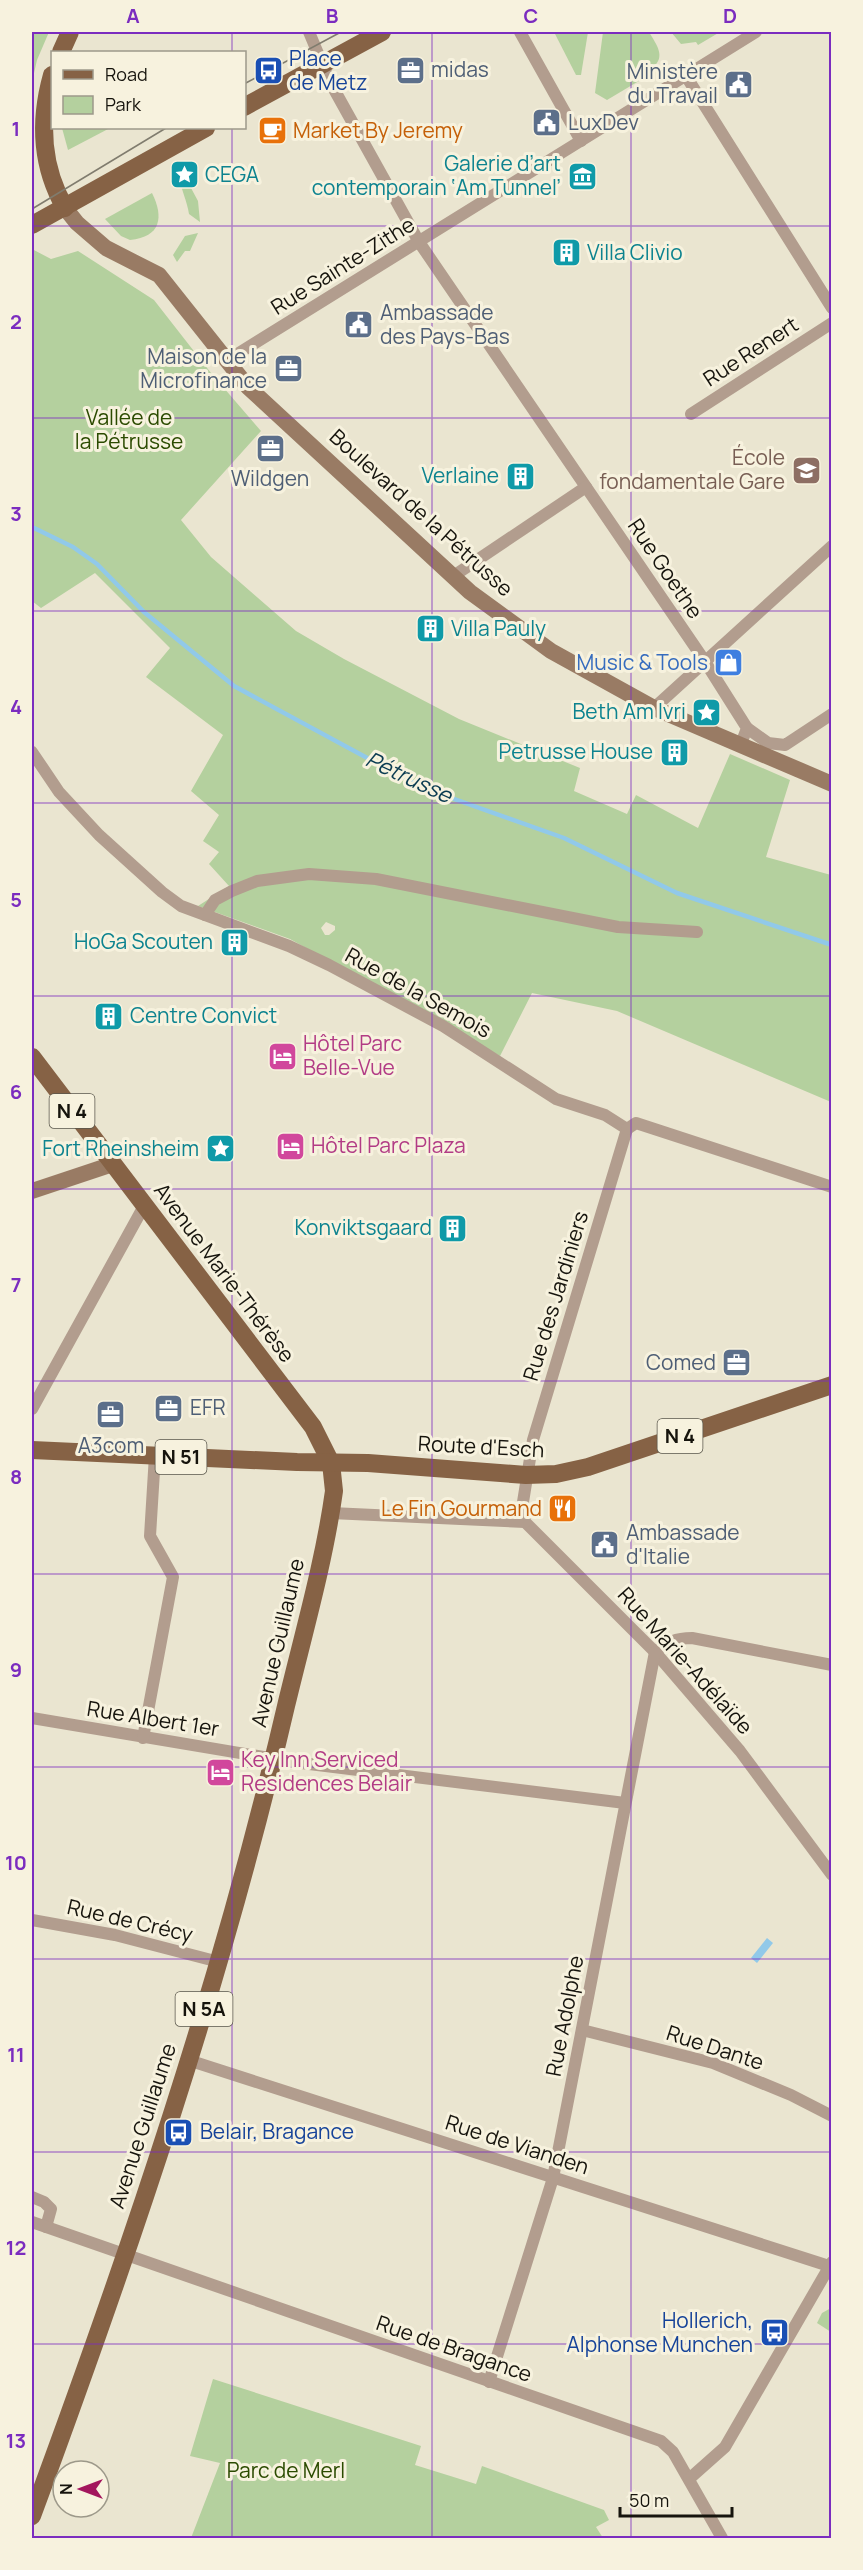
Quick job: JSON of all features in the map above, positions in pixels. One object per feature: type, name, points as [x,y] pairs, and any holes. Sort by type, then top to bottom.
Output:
[{"type":"main road","points":[[61,51],[70,32]]},
{"type":"main road","points":[[246,106],[323,64],[364,38],[382,32]]},
{"type":"main road","points":[[51,80],[45,107],[44,140],[50,175],[65,208]]},
{"type":"main road","points":[[32,225],[204,129]]},
{"type":"main road","name":"Boulevard de la Pétrusse","points":[[65,208],[77,223],[106,248],[159,275],[248,387],[452,577],[551,651],[654,708],[787,763],[831,784]]},
{"type":"main road","name":"Avenue Marie-Thérèse","points":[[32,1057],[313,1427],[331,1463]]},
{"type":"main road","points":[[32,1191],[113,1164]]},
{"type":"main road","name":"Route d'Esch","points":[[331,1463],[483,1470],[526,1475],[556,1474],[588,1467],[831,1385]]},
{"type":"main road","name":"N 51","points":[[32,1450],[331,1463]]},
{"type":"main road","name":"Avenue Guillaume","points":[[32,2516],[124,2256],[219,1962],[274,1759],[331,1513],[334,1491],[331,1463]]},
{"type":"street","name":"Rue Goethe","points":[[309,32],[332,85],[419,242],[704,660],[747,728],[768,742],[785,745],[796,738]]},
{"type":"street","points":[[520,32],[581,141]]},
{"type":"street","name":"Rue Sainte-Zithe","points":[[226,361],[756,32]]},
{"type":"street","points":[[686,76],[831,308]]},
{"type":"street","name":"Rue Renert","points":[[691,414],[831,323]]},
{"type":"street","points":[[452,577],[586,488]]},
{"type":"street","points":[[654,708],[831,546]]},
{"type":"street","points":[[787,763],[796,738],[831,714]]},
{"type":"street","points":[[741,744],[747,728]]},
{"type":"street","name":"Rue de la Semois","points":[[32,752],[59,792],[99,835],[162,892],[181,906],[289,946],[329,965],[443,1026],[556,1099],[605,1115],[627,1128],[636,1124],[831,1187]]},
{"type":"street","points":[[205,915],[215,900],[257,881],[284,876],[348,876],[618,927],[697,932]]},
{"type":"street","name":"Rue des Jardiniers","points":[[526,1475],[536,1430],[627,1128]]},
{"type":"street","points":[[32,1409],[144,1206]]},
{"type":"street","points":[[143,1738],[173,1577],[150,1536],[155,1455]]},
{"type":"street","points":[[331,1513],[525,1522],[523,1502],[526,1475]]},
{"type":"street","name":"Rue Marie-Adélaïde","points":[[525,1522],[654,1652],[740,1751],[831,1875]]},
{"type":"street","points":[[654,1652],[665,1643],[678,1638],[692,1638],[831,1665]]},
{"type":"street","name":"Rue Adolphe","points":[[489,2382],[553,2178],[654,1652]]},
{"type":"street","name":"Rue Albert 1er","points":[[32,1718],[274,1759],[625,1803]]},
{"type":"street","name":"Rue de Crécy","points":[[32,1920],[116,1935],[219,1962]]},
{"type":"street","name":"Rue Dante","points":[[582,2030],[713,2063],[791,2095],[831,2116]]},
{"type":"street","name":"Rue de Vianden","points":[[189,2060],[831,2266]]},
{"type":"street","points":[[32,2197],[44,2202],[51,2209],[46,2227]]},
{"type":"street","name":"Rue de Bragance","points":[[32,2222],[124,2256],[661,2441],[673,2452],[722,2538]]},
{"type":"street","points":[[689,2479],[725,2446],[831,2266]]},
{"type":"green space","points":[[32,32],[49,32],[37,60],[32,82]]},
{"type":"green space","points":[[554,32],[588,32],[581,75],[576,75]]},
{"type":"green space","points":[[603,32],[649,32],[659,50],[659,59],[652,68],[654,72],[607,100],[595,93]]},
{"type":"green space","points":[[671,32],[720,32],[698,45],[696,42],[681,44]]},
{"type":"green space","points":[[62,129],[108,129],[68,150]]},
{"type":"green space","points":[[184,175],[198,201],[200,222],[189,214],[179,177]]},
{"type":"green space","points":[[152,193],[158,210],[158,218],[154,230],[148,235],[130,240],[121,236],[105,219]]},
{"type":"green space","points":[[198,233],[190,251],[185,251],[177,262],[173,255],[185,236]]},
{"type":"green space","name":"Vallée de la Pétrusse","points":[[32,249],[51,259],[78,251],[154,300],[211,373],[261,431],[181,520],[211,557],[296,631],[344,659],[459,719],[580,768],[574,791],[627,814],[636,795],[698,828],[730,754],[790,780],[766,857],[831,875],[831,1102],[617,1011],[532,993],[500,1056],[290,939],[198,906],[229,886],[209,864],[219,852],[203,841],[219,815],[191,791],[223,735],[146,677],[170,648],[95,573],[41,608],[32,601]],"holes":[[[326,922],[335,926],[335,930],[329,935],[325,935],[321,928]]]},
{"type":"green space","points":[[832,2308],[831,2332],[817,2323],[822,2313]]},
{"type":"green space","name":"Parc de Merl","points":[[213,2379],[421,2446],[415,2465],[476,2484],[482,2466],[604,2510],[609,2520],[596,2527],[603,2538],[191,2538],[220,2463],[190,2456]]},
{"type":"water","points":[[767,1938],[773,1943],[757,1963],[751,1958]]},
{"type":"waterway","name":"Pétrusse","points":[[32,527],[73,547],[97,564],[144,612],[234,686],[395,773],[426,789],[564,838],[677,893],[832,945]]},
{"type":"tram line","points":[[246,83],[341,32]]},
{"type":"tram line","points":[[32,209],[164,129]]},
{"type":"place","name":"midas","points":[[410,70]]},
{"type":"place","name":"Place de Metz","points":[[268,71]]},
{"type":"place","name":"Ministère du Travail","points":[[739,84]]},
{"type":"place","name":"LuxDev","points":[[547,123]]},
{"type":"place","name":"Market By Jeremy","points":[[272,131]]},
{"type":"place","name":"CEGA","points":[[184,175]]},
{"type":"place","name":"Galerie d’art contemporain ‘Am Tunnel’","points":[[582,176]]},
{"type":"place","name":"Villa Clivio","points":[[566,253]]},
{"type":"place","name":"Ambassade des Pays-Bas","points":[[359,325]]},
{"type":"place","name":"Maison de la Microfinance","points":[[288,369]]},
{"type":"place","name":"Wildgen","points":[[270,448]]},
{"type":"place","name":"École fondamentale Gare","points":[[806,470]]},
{"type":"place","name":"Verlaine","points":[[520,476]]},
{"type":"place","name":"Villa Pauly","points":[[430,629]]},
{"type":"place","name":"Music & Tools","points":[[729,663]]},
{"type":"place","name":"Beth Am Ivri","points":[[707,712]]},
{"type":"place","name":"Petrusse House","points":[[674,752]]},
{"type":"place","name":"HoGa Scouten","points":[[234,942]]},
{"type":"place","name":"Centre Convict","points":[[109,1016]]},
{"type":"place","name":"Hôtel Parc Belle-Vue","points":[[282,1056]]},
{"type":"place","name":"Hôtel Parc Plaza","points":[[290,1146]]},
{"type":"place","name":"Fort Rheinsheim","points":[[220,1149]]},
{"type":"place","name":"Konviktsgaard","points":[[453,1228]]},
{"type":"place","name":"Comed","points":[[737,1363]]},
{"type":"place","name":"EFR","points":[[169,1408]]},
{"type":"place","name":"A3com","points":[[111,1415]]},
{"type":"place","name":"Le Fin Gourmand","points":[[563,1509]]},
{"type":"place","name":"Ambassade d'Italie","points":[[605,1545]]},
{"type":"place","name":"Key Inn Serviced Residences Belair","points":[[220,1772]]},
{"type":"place","name":"Belair, Bragance","points":[[179,2132]]},
{"type":"place","name":"Hollerich, Alphonse Munchen","points":[[774,2333]]}]
